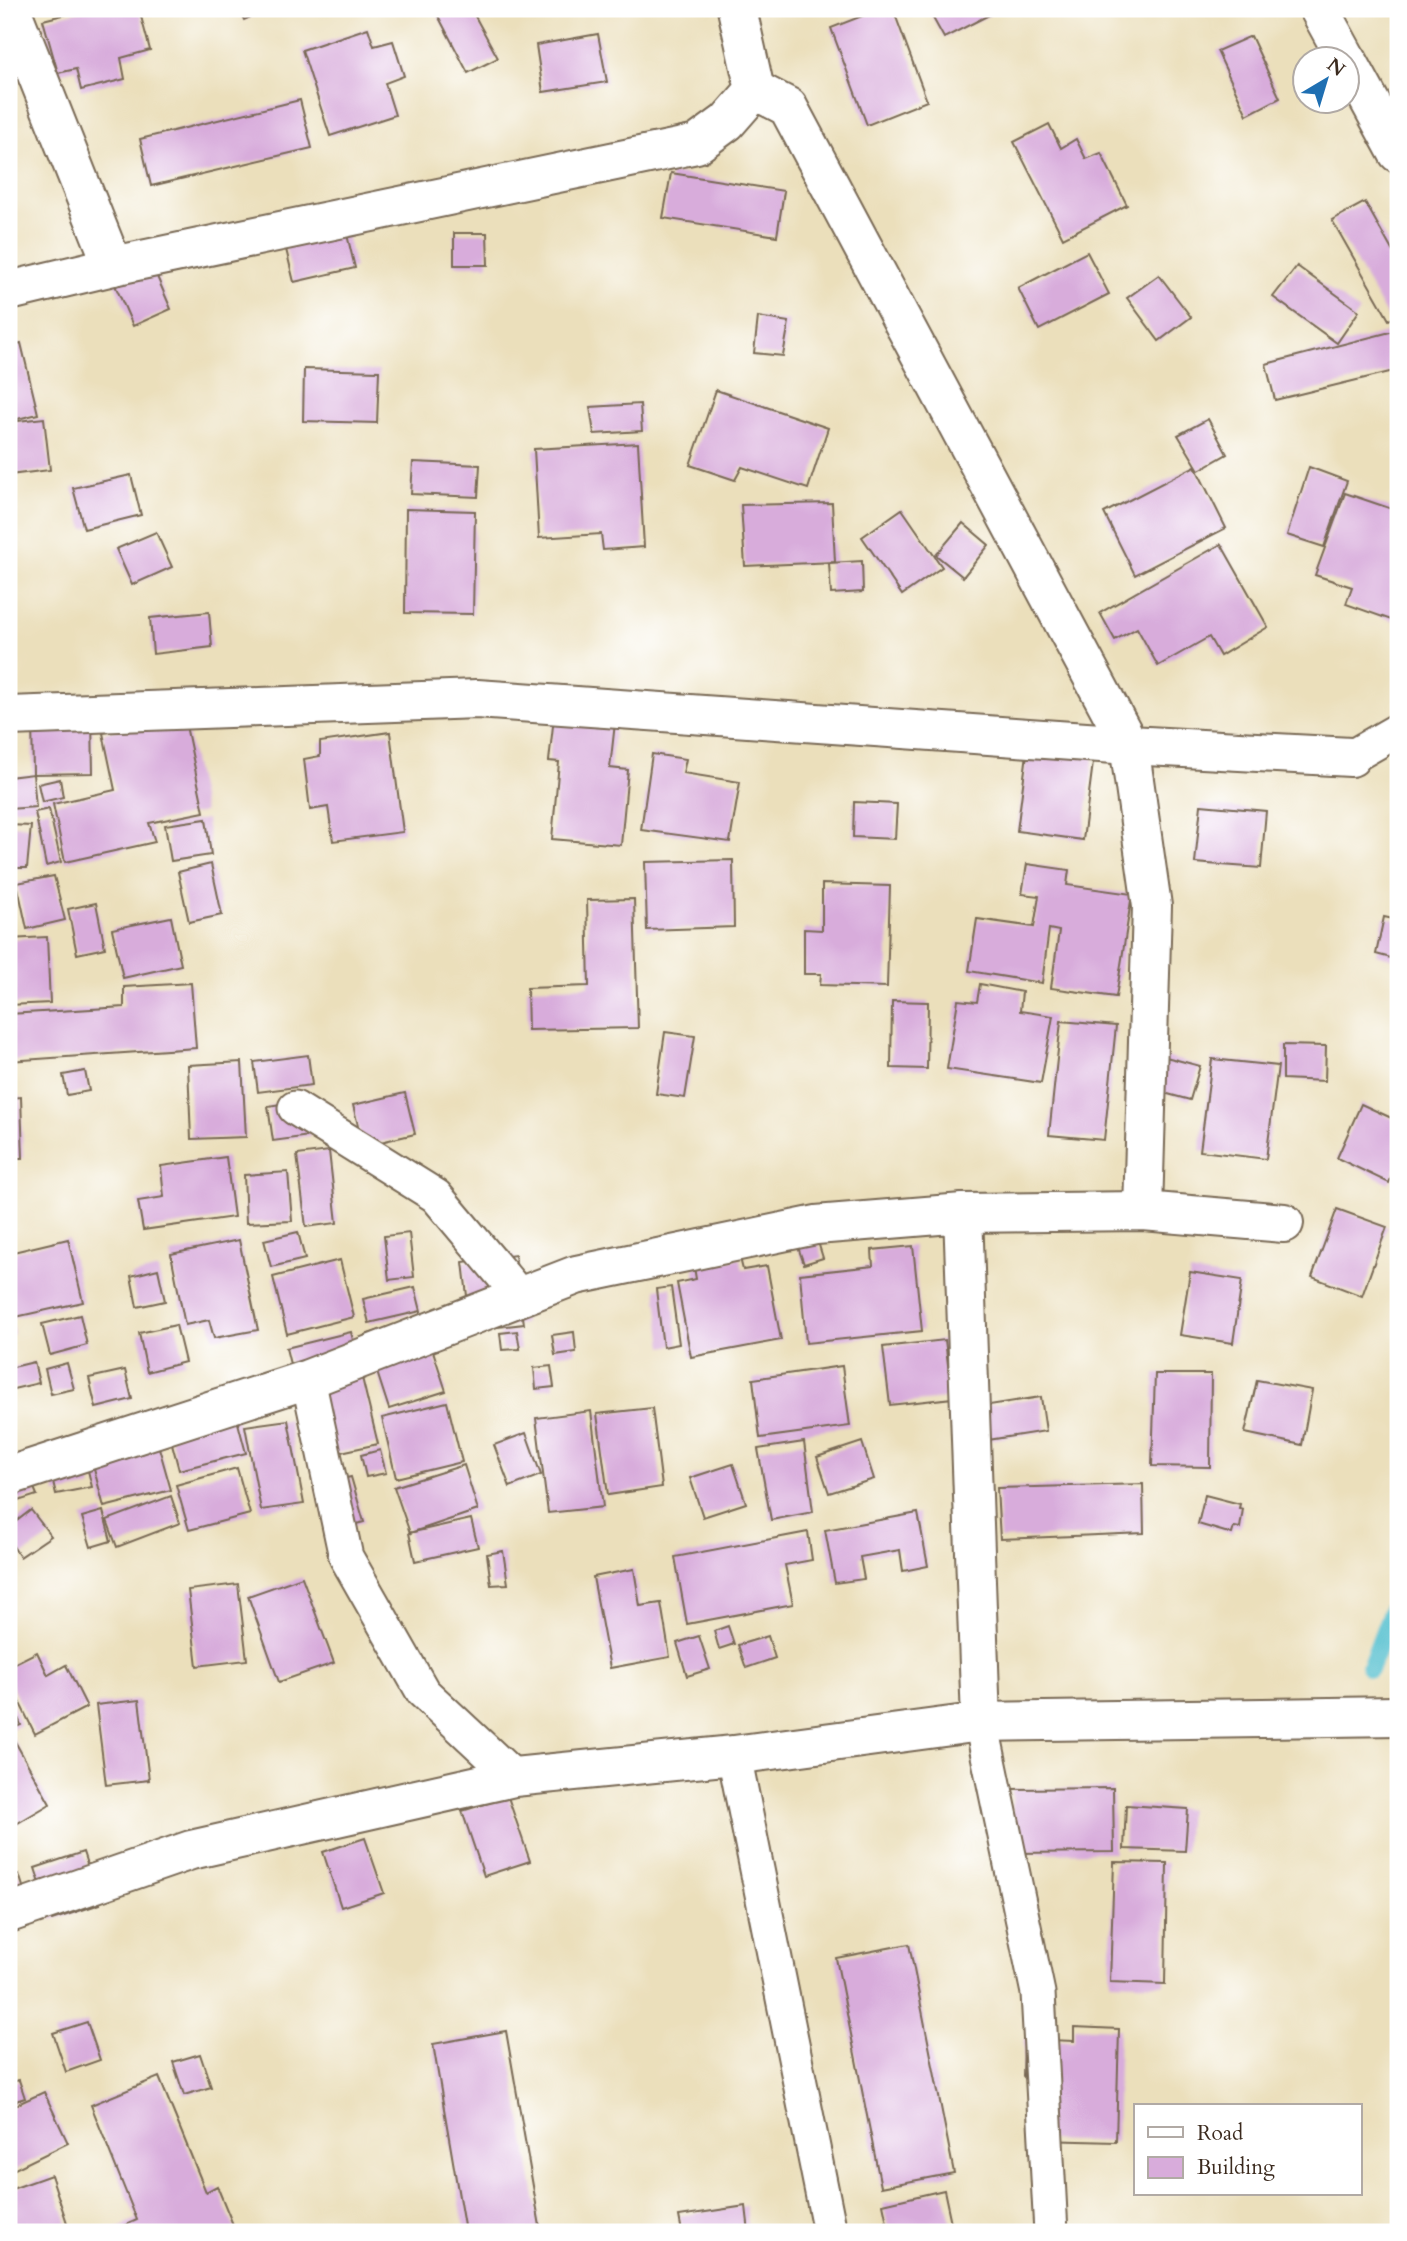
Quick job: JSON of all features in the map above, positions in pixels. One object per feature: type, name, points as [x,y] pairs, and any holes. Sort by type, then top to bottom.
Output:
[{"type":"street","points":[[10,9],[113,266]]},
{"type":"street","points":[[737,9],[755,90]]},
{"type":"street","points":[[1319,9],[1339,46]]},
{"type":"street","points":[[1362,87],[1398,153]]},
{"type":"street","points":[[9,291],[113,266],[697,144],[727,122],[755,90]]},
{"type":"street","points":[[755,90],[788,107],[1129,745],[1152,906],[1143,1211]]},
{"type":"street","points":[[9,716],[477,699],[1129,745],[1351,757]]},
{"type":"street","points":[[9,1476],[308,1379],[576,1275],[816,1226],[963,1213],[1143,1211],[1284,1223]]},
{"type":"street","points":[[963,1213],[981,1722]]},
{"type":"street","points":[[9,1913],[191,1850],[514,1777],[734,1755],[981,1722],[1398,1716]]},
{"type":"lane","points":[[1351,757],[1398,730]]},
{"type":"lane","points":[[295,1108],[436,1196],[520,1296]]},
{"type":"lane","points":[[308,1379],[346,1557],[423,1692],[514,1777]]},
{"type":"lane","points":[[981,1722],[1038,1993],[1051,2232]]},
{"type":"lane","points":[[734,1755],[831,2232]]},
{"type":"building","points":[[87,9],[139,9],[150,50],[121,58],[125,79],[81,90],[76,69],[58,73],[43,20]]},
{"type":"building","points":[[239,9],[268,9],[244,20]]},
{"type":"building","points":[[471,9],[498,58],[468,73],[435,10]]},
{"type":"building","points":[[880,9],[893,9],[927,101],[867,125],[831,28]]},
{"type":"building","points":[[928,9],[988,9],[991,14],[944,38]]},
{"type":"building","points":[[368,28],[374,46],[393,41],[404,76],[385,83],[395,115],[330,136],[302,50]]},
{"type":"building","points":[[598,34],[607,82],[543,92],[536,45]]},
{"type":"building","points":[[1251,36],[1280,98],[1247,115],[1217,51]]},
{"type":"building","points":[[300,100],[312,148],[151,186],[140,139]]},
{"type":"building","points":[[1049,124],[1061,148],[1076,139],[1086,159],[1101,153],[1127,205],[1063,238],[1014,142]]},
{"type":"building","points":[[671,173],[784,191],[777,236],[663,218]]},
{"type":"building","points":[[1365,202],[1398,261],[1398,315],[1389,320],[1332,220]]},
{"type":"building","points":[[344,222],[355,268],[294,282],[283,237]]},
{"type":"building","points":[[454,233],[487,233],[488,265],[454,265]]},
{"type":"building","points":[[1087,252],[1109,294],[1039,330],[1018,288]]},
{"type":"building","points":[[149,258],[171,309],[133,326],[111,276]]},
{"type":"building","points":[[1297,266],[1359,311],[1337,343],[1273,297]]},
{"type":"building","points":[[1159,275],[1191,317],[1159,341],[1127,298]]},
{"type":"building","points":[[758,317],[789,322],[783,356],[754,353]]},
{"type":"building","points":[[1398,330],[1398,370],[1275,400],[1266,364]]},
{"type":"building","points":[[21,343],[38,414],[9,421],[9,346]]},
{"type":"building","points":[[304,369],[379,371],[377,423],[303,421]]},
{"type":"building","points":[[716,390],[828,428],[808,489],[742,467],[735,480],[690,465]]},
{"type":"building","points":[[640,404],[642,431],[594,434],[590,407]]},
{"type":"building","points":[[44,418],[50,470],[9,475],[9,422]]},
{"type":"building","points":[[1208,419],[1227,454],[1199,470],[1178,435]]},
{"type":"building","points":[[638,443],[644,547],[603,550],[601,534],[539,538],[534,449]]},
{"type":"building","points":[[413,462],[480,465],[478,497],[411,494]]},
{"type":"building","points":[[1195,466],[1226,528],[1135,575],[1104,513]]},
{"type":"building","points":[[1309,467],[1347,481],[1324,547],[1287,535]]},
{"type":"building","points":[[131,475],[141,515],[84,529],[73,488]]},
{"type":"building","points":[[1345,493],[1398,511],[1398,608],[1394,621],[1346,604],[1352,587],[1315,575]]},
{"type":"building","points":[[832,503],[835,562],[745,566],[741,505]]},
{"type":"building","points":[[406,509],[475,511],[473,614],[405,613]]},
{"type":"building","points":[[902,509],[942,567],[902,595],[862,537]]},
{"type":"building","points":[[963,523],[989,545],[963,577],[936,555]]},
{"type":"building","points":[[156,532],[172,567],[132,585],[116,549]]},
{"type":"building","points":[[1221,544],[1268,627],[1220,656],[1209,637],[1158,666],[1137,628],[1115,640],[1100,613]]},
{"type":"building","points":[[862,561],[863,592],[831,594],[829,563]]},
{"type":"building","points":[[209,612],[212,647],[153,654],[150,618]]},
{"type":"building","points":[[555,708],[616,714],[610,768],[628,770],[621,845],[552,839],[559,762],[549,761]]},
{"type":"building","points":[[184,716],[204,812],[149,823],[155,842],[65,862],[53,804],[115,790],[103,733]]},
{"type":"building","points":[[92,718],[93,773],[33,774],[32,720]]},
{"type":"building","points":[[390,732],[403,832],[333,841],[328,807],[310,810],[304,759],[320,756],[320,742]]},
{"type":"building","points":[[1028,746],[1094,755],[1083,840],[1017,831]]},
{"type":"building","points":[[652,754],[686,759],[683,773],[740,782],[730,842],[641,830]]},
{"type":"building","points":[[33,774],[36,807],[9,809],[9,777]]},
{"type":"building","points":[[60,779],[63,797],[42,802],[38,784]]},
{"type":"building","points":[[854,802],[897,804],[895,839],[853,837]]},
{"type":"building","points":[[1201,805],[1266,811],[1261,868],[1195,863]]},
{"type":"building","points":[[49,809],[61,862],[46,866],[35,812]]},
{"type":"building","points":[[206,819],[211,855],[171,861],[165,825]]},
{"type":"building","points":[[9,825],[31,826],[27,868],[9,868]]},
{"type":"building","points":[[733,860],[734,927],[647,930],[645,862]]},
{"type":"building","points":[[211,864],[222,915],[189,922],[178,872]]},
{"type":"building","points":[[1027,864],[1069,870],[1067,885],[1132,894],[1116,997],[1051,988],[1059,931],[1049,929],[1042,983],[969,971],[977,919],[1034,927],[1039,896],[1022,894]]},
{"type":"building","points":[[54,876],[65,920],[27,929],[17,883]]},
{"type":"building","points":[[822,884],[890,886],[887,987],[820,985],[821,974],[804,974],[804,929],[822,930]]},
{"type":"building","points":[[634,899],[638,1028],[528,1030],[527,988],[589,986],[587,900]]},
{"type":"building","points":[[96,903],[105,948],[77,954],[68,909]]},
{"type":"building","points":[[171,917],[181,965],[123,978],[112,929]]},
{"type":"building","points":[[1384,917],[1398,920],[1398,960],[1376,954]]},
{"type":"building","points":[[47,937],[50,1003],[9,1005],[9,939]]},
{"type":"building","points":[[191,983],[196,1048],[9,1061],[9,1014],[124,1007],[124,987]]},
{"type":"building","points":[[980,984],[1022,992],[1020,1011],[1053,1016],[1041,1083],[947,1069],[958,1000],[977,1002]]},
{"type":"building","points":[[892,1001],[928,1002],[927,1069],[891,1068]]},
{"type":"building","points":[[1061,1021],[1116,1026],[1104,1140],[1049,1135]]},
{"type":"building","points":[[665,1032],[695,1036],[685,1098],[656,1094]]},
{"type":"building","points":[[1283,1045],[1326,1046],[1325,1081],[1283,1079]]},
{"type":"building","points":[[308,1055],[312,1085],[258,1092],[254,1062]]},
{"type":"building","points":[[1162,1056],[1200,1066],[1190,1100],[1153,1090]]},
{"type":"building","points":[[1212,1059],[1278,1066],[1266,1159],[1200,1151]]},
{"type":"building","points":[[242,1062],[246,1137],[191,1139],[188,1065]]},
{"type":"building","points":[[85,1071],[89,1091],[67,1095],[63,1075]]},
{"type":"building","points":[[405,1093],[415,1134],[363,1146],[353,1105]]},
{"type":"building","points":[[21,1097],[23,1158],[9,1158],[9,1098]]},
{"type":"building","points":[[305,1100],[310,1136],[273,1141],[268,1106]]},
{"type":"building","points":[[1361,1104],[1398,1121],[1398,1163],[1389,1183],[1337,1158]]},
{"type":"building","points":[[329,1151],[337,1223],[306,1227],[297,1155]]},
{"type":"building","points":[[226,1157],[234,1217],[143,1230],[138,1201],[164,1197],[161,1166]]},
{"type":"building","points":[[288,1172],[292,1221],[246,1223],[244,1175]]},
{"type":"building","points":[[1337,1209],[1387,1227],[1362,1296],[1312,1277]]},
{"type":"building","points":[[814,1229],[823,1258],[804,1264],[794,1236]]},
{"type":"building","points":[[298,1232],[305,1259],[271,1267],[264,1240]]},
{"type":"building","points":[[409,1233],[414,1277],[389,1280],[384,1236]]},
{"type":"building","points":[[68,1239],[83,1302],[11,1318],[14,1334],[9,1336],[9,1253]]},
{"type":"building","points":[[239,1240],[258,1330],[214,1338],[209,1320],[185,1325],[171,1254]]},
{"type":"building","points":[[913,1246],[922,1331],[806,1343],[800,1274],[873,1266],[872,1250]]},
{"type":"building","points":[[515,1255],[524,1324],[471,1330],[463,1262]]},
{"type":"building","points":[[740,1258],[743,1270],[767,1266],[781,1340],[691,1357],[677,1283],[696,1279],[694,1267]]},
{"type":"building","points":[[340,1260],[354,1317],[287,1334],[273,1277]]},
{"type":"building","points":[[158,1269],[165,1301],[137,1307],[131,1276]]},
{"type":"building","points":[[1190,1272],[1242,1280],[1233,1343],[1180,1335]]},
{"type":"building","points":[[415,1287],[421,1311],[369,1323],[363,1299]]},
{"type":"building","points":[[671,1287],[679,1344],[663,1347],[656,1289]]},
{"type":"building","points":[[80,1315],[87,1345],[50,1355],[42,1324]]},
{"type":"building","points":[[422,1317],[446,1391],[389,1409],[365,1335]]},
{"type":"building","points":[[176,1325],[185,1362],[147,1372],[139,1333]]},
{"type":"building","points":[[517,1331],[520,1349],[502,1350],[500,1333]]},
{"type":"building","points":[[351,1332],[378,1444],[313,1458],[286,1348]]},
{"type":"building","points":[[574,1332],[576,1352],[555,1355],[552,1335]]},
{"type":"building","points":[[945,1340],[952,1398],[890,1405],[883,1347]]},
{"type":"building","points":[[34,1362],[39,1383],[9,1390],[9,1368]]},
{"type":"building","points":[[67,1363],[74,1389],[51,1394],[45,1369]]},
{"type":"building","points":[[551,1366],[554,1387],[536,1389],[534,1368]]},
{"type":"building","points":[[842,1366],[850,1426],[760,1438],[753,1379]]},
{"type":"building","points":[[125,1370],[132,1399],[96,1408],[89,1378]]},
{"type":"building","points":[[1155,1374],[1211,1374],[1210,1467],[1152,1466]]},
{"type":"building","points":[[1257,1380],[1312,1390],[1302,1445],[1245,1433]]},
{"type":"building","points":[[1041,1397],[1046,1431],[988,1440],[983,1406]]},
{"type":"building","points":[[447,1402],[462,1462],[396,1478],[382,1418]]},
{"type":"building","points":[[233,1404],[246,1453],[179,1470],[166,1421]]},
{"type":"building","points":[[652,1408],[662,1487],[608,1495],[597,1414]]},
{"type":"building","points":[[591,1411],[603,1507],[548,1513],[536,1418]]},
{"type":"building","points":[[288,1420],[304,1504],[261,1510],[245,1426]]},
{"type":"building","points":[[526,1433],[541,1475],[510,1487],[494,1445]]},
{"type":"building","points":[[156,1437],[171,1490],[104,1507],[90,1454]]},
{"type":"building","points":[[804,1442],[813,1512],[771,1520],[758,1449]]},
{"type":"building","points":[[862,1442],[874,1479],[829,1493],[817,1457]]},
{"type":"building","points":[[380,1450],[386,1473],[366,1477],[361,1455]]},
{"type":"building","points":[[84,1454],[92,1487],[56,1494],[48,1461]]},
{"type":"building","points":[[733,1464],[746,1503],[703,1517],[690,1478]]},
{"type":"building","points":[[464,1465],[478,1510],[410,1533],[394,1487]]},
{"type":"building","points":[[237,1468],[250,1514],[189,1530],[176,1485]]},
{"type":"building","points":[[27,1471],[37,1495],[9,1504],[9,1477]]},
{"type":"building","points":[[351,1477],[364,1522],[329,1531],[316,1485]]},
{"type":"building","points":[[1143,1484],[1144,1533],[1000,1539],[997,1488]]},
{"type":"building","points":[[1205,1495],[1240,1504],[1239,1508],[1243,1509],[1240,1528],[1234,1527],[1232,1534],[1198,1524]]},
{"type":"building","points":[[171,1496],[180,1523],[117,1547],[107,1520]]},
{"type":"building","points":[[31,1510],[51,1536],[20,1557],[9,1540],[9,1527]]},
{"type":"building","points":[[103,1511],[111,1541],[91,1547],[82,1517]]},
{"type":"building","points":[[918,1513],[928,1566],[903,1571],[900,1550],[860,1557],[864,1579],[835,1583],[825,1530]]},
{"type":"building","points":[[471,1519],[478,1547],[415,1561],[409,1533]]},
{"type":"building","points":[[808,1532],[812,1560],[785,1565],[793,1604],[687,1624],[675,1557]]},
{"type":"building","points":[[503,1551],[508,1584],[491,1585],[487,1554]]},
{"type":"building","points":[[634,1569],[640,1606],[661,1603],[670,1657],[610,1668],[593,1577]]},
{"type":"building","points":[[302,1577],[334,1663],[279,1682],[248,1596]]},
{"type":"building","points":[[238,1584],[247,1660],[197,1666],[188,1590]]},
{"type":"building","points":[[728,1626],[734,1644],[719,1649],[714,1631]]},
{"type":"building","points":[[699,1636],[710,1669],[687,1676],[677,1643]]},
{"type":"building","points":[[768,1636],[775,1658],[746,1668],[738,1645]]},
{"type":"building","points":[[37,1652],[48,1675],[66,1665],[87,1707],[35,1734],[9,1681],[9,1666]]},
{"type":"building","points":[[9,1696],[21,1725],[9,1730]]},
{"type":"building","points":[[139,1700],[149,1780],[106,1785],[96,1705]]},
{"type":"building","points":[[13,1738],[50,1804],[16,1824],[9,1811],[9,1741]]},
{"type":"building","points":[[1113,1788],[1114,1852],[1013,1853],[1012,1789]]},
{"type":"building","points":[[508,1797],[530,1861],[484,1876],[462,1811]]},
{"type":"building","points":[[1126,1805],[1188,1809],[1185,1851],[1124,1849]]},
{"type":"building","points":[[365,1838],[384,1893],[341,1907],[323,1852]]},
{"type":"building","points":[[83,1852],[100,1904],[52,1920],[35,1868]]},
{"type":"building","points":[[1114,1862],[1167,1863],[1165,1984],[1110,1982]]},
{"type":"building","points":[[19,1874],[34,1921],[9,1929],[9,1877]]},
{"type":"building","points":[[909,1944],[954,2173],[881,2187],[836,1958]]},
{"type":"building","points":[[87,2022],[100,2060],[66,2072],[53,2033]]},
{"type":"building","points":[[1074,2027],[1119,2029],[1116,2142],[1041,2140],[1042,2098],[1023,2076],[1024,2039],[1074,2041]]},
{"type":"building","points":[[506,2031],[541,2232],[465,2232],[433,2044]]},
{"type":"building","points":[[200,2054],[211,2087],[184,2095],[173,2062]]},
{"type":"building","points":[[159,2077],[206,2192],[217,2186],[236,2232],[110,2232],[137,2220],[91,2105]]},
{"type":"building","points":[[19,2080],[25,2098],[9,2103],[9,2083]]},
{"type":"building","points":[[44,2092],[68,2143],[9,2172],[9,2108]]},
{"type":"building","points":[[51,2175],[70,2232],[16,2232],[9,2213],[9,2190]]},
{"type":"building","points":[[944,2190],[953,2232],[889,2232],[883,2204]]},
{"type":"building","points":[[746,2206],[749,2232],[682,2232],[679,2216]]},
{"type":"waterway","points":[[1370,1668],[1398,1593]]}]
